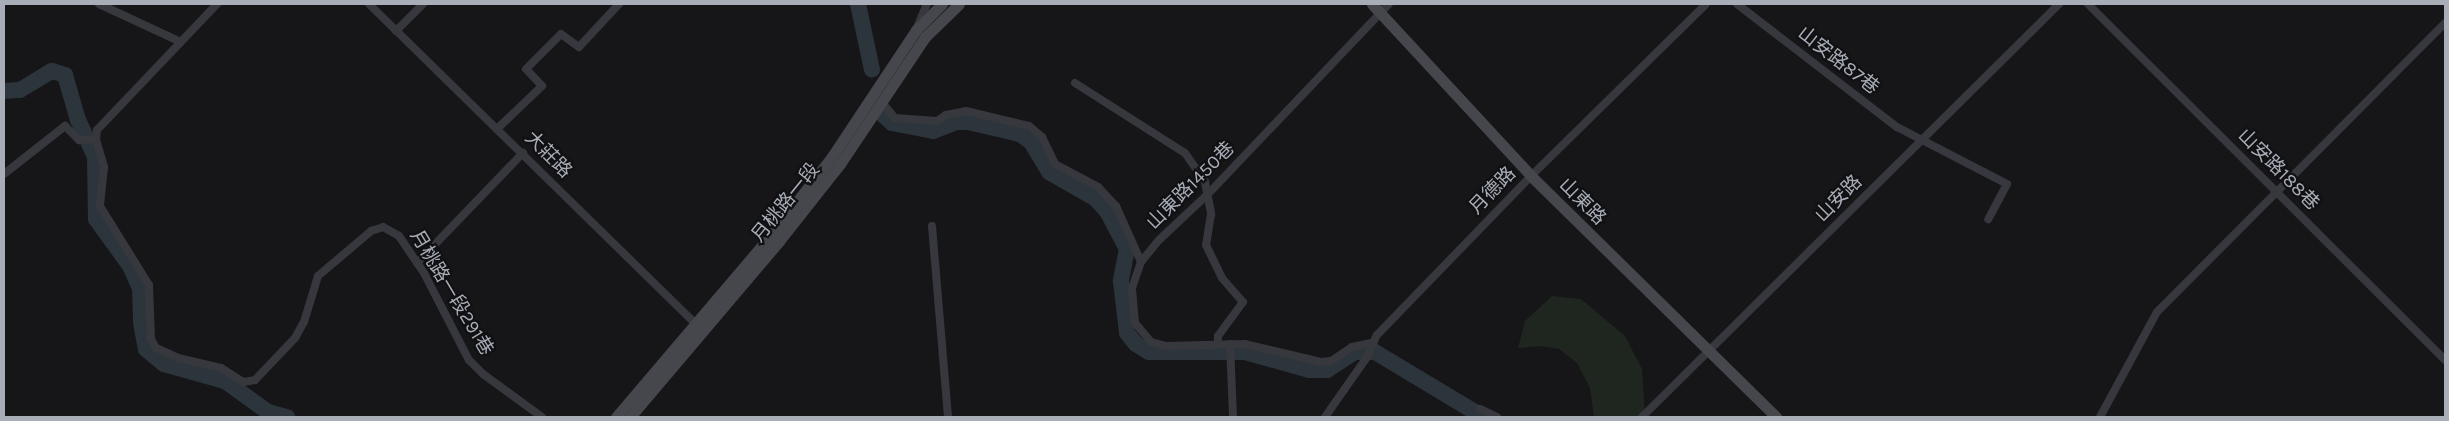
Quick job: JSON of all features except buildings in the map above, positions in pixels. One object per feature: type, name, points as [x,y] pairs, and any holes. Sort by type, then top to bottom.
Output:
[{"type":"street","points":[[99,4],[181,42]]},
{"type":"street","points":[[4,174],[65,126],[78,140],[96,139],[97,130],[217,4]]},
{"type":"street","name":"大莊路","points":[[369,4],[699,326]]},
{"type":"street","points":[[396,31],[423,4]]},
{"type":"street","points":[[498,128],[542,86],[526,69],[561,34],[579,47],[619,4]]},
{"type":"street","points":[[920,33],[927,4]]},
{"type":"street","name":"月桃路一段","points":[[775,238],[942,4]]},
{"type":"street","name":"月桃路一段","points":[[616,417],[699,326],[840,164],[881,101],[920,33],[959,4]]},
{"type":"street","name":"山東路","points":[[1372,4],[1531,176],[1776,417]]},
{"type":"street","name":"山東路1450巷","points":[[1371,343],[1352,347],[1331,361],[1321,362],[1230,344],[1166,346],[1151,342],[1142,334],[1136,323],[1132,288],[1141,262],[1185,213],[1208,194],[1389,4]]},
{"type":"street","name":"月德路","points":[[1325,417],[1367,357],[1371,343],[1531,176],[1706,4]]},
{"type":"street","name":"山安路87巷","points":[[1737,4],[1897,127],[2007,184],[1988,219]]},
{"type":"street","name":"山安路","points":[[1642,417],[2059,4]]},
{"type":"street","name":"山安路188巷","points":[[2088,4],[2445,360]]},
{"type":"street","points":[[2100,417],[2157,312],[2445,24]]},
{"type":"street","points":[[1076,83],[1185,153],[1205,182],[1211,214],[1208,251],[1222,278],[1243,302],[1243,306],[1218,336],[1218,343]]},
{"type":"street","points":[[881,101],[895,118],[937,121],[946,114],[966,111],[1029,126],[1042,137],[1055,164],[1098,187],[1116,206],[1141,262]]},
{"type":"street","name":"月桃路一段291巷","points":[[96,139],[104,167],[100,206],[149,285],[151,339],[156,348],[178,358],[221,368],[248,383],[255,380],[295,338],[304,322],[318,276],[371,231],[390,228],[399,236],[417,263],[469,360],[483,374],[542,417]]},
{"type":"street","points":[[417,263],[523,153]]},
{"type":"street","points":[[932,226],[948,417]]},
{"type":"street","name":"月桃路一段","points":[[630,417],[699,326]]},
{"type":"street","points":[[1230,344],[1229,360],[1233,417]]},
{"type":"street","points":[[1480,409],[1497,417]]},
{"type":"shaded area","points":[[1552,296],[1581,299],[1625,336],[1642,369],[1645,417],[1594,417],[1590,388],[1577,363],[1559,349],[1539,346],[1518,348],[1525,321]]},
{"type":"waterway","points":[[858,4],[872,70]]},
{"type":"waterway","points":[[4,91],[20,90],[52,71],[65,75],[78,120],[95,156],[96,219],[130,266],[140,288],[141,322],[146,349],[164,364],[225,381],[268,412],[287,417]]},
{"type":"waterway","points":[[881,113],[892,123],[933,131],[956,122],[968,122],[1020,134],[1031,142],[1049,172],[1096,199],[1108,213],[1127,249],[1121,281],[1127,333],[1136,344],[1149,352],[1245,352],[1309,370],[1327,370],[1355,352],[1375,352],[1483,417]]}]
